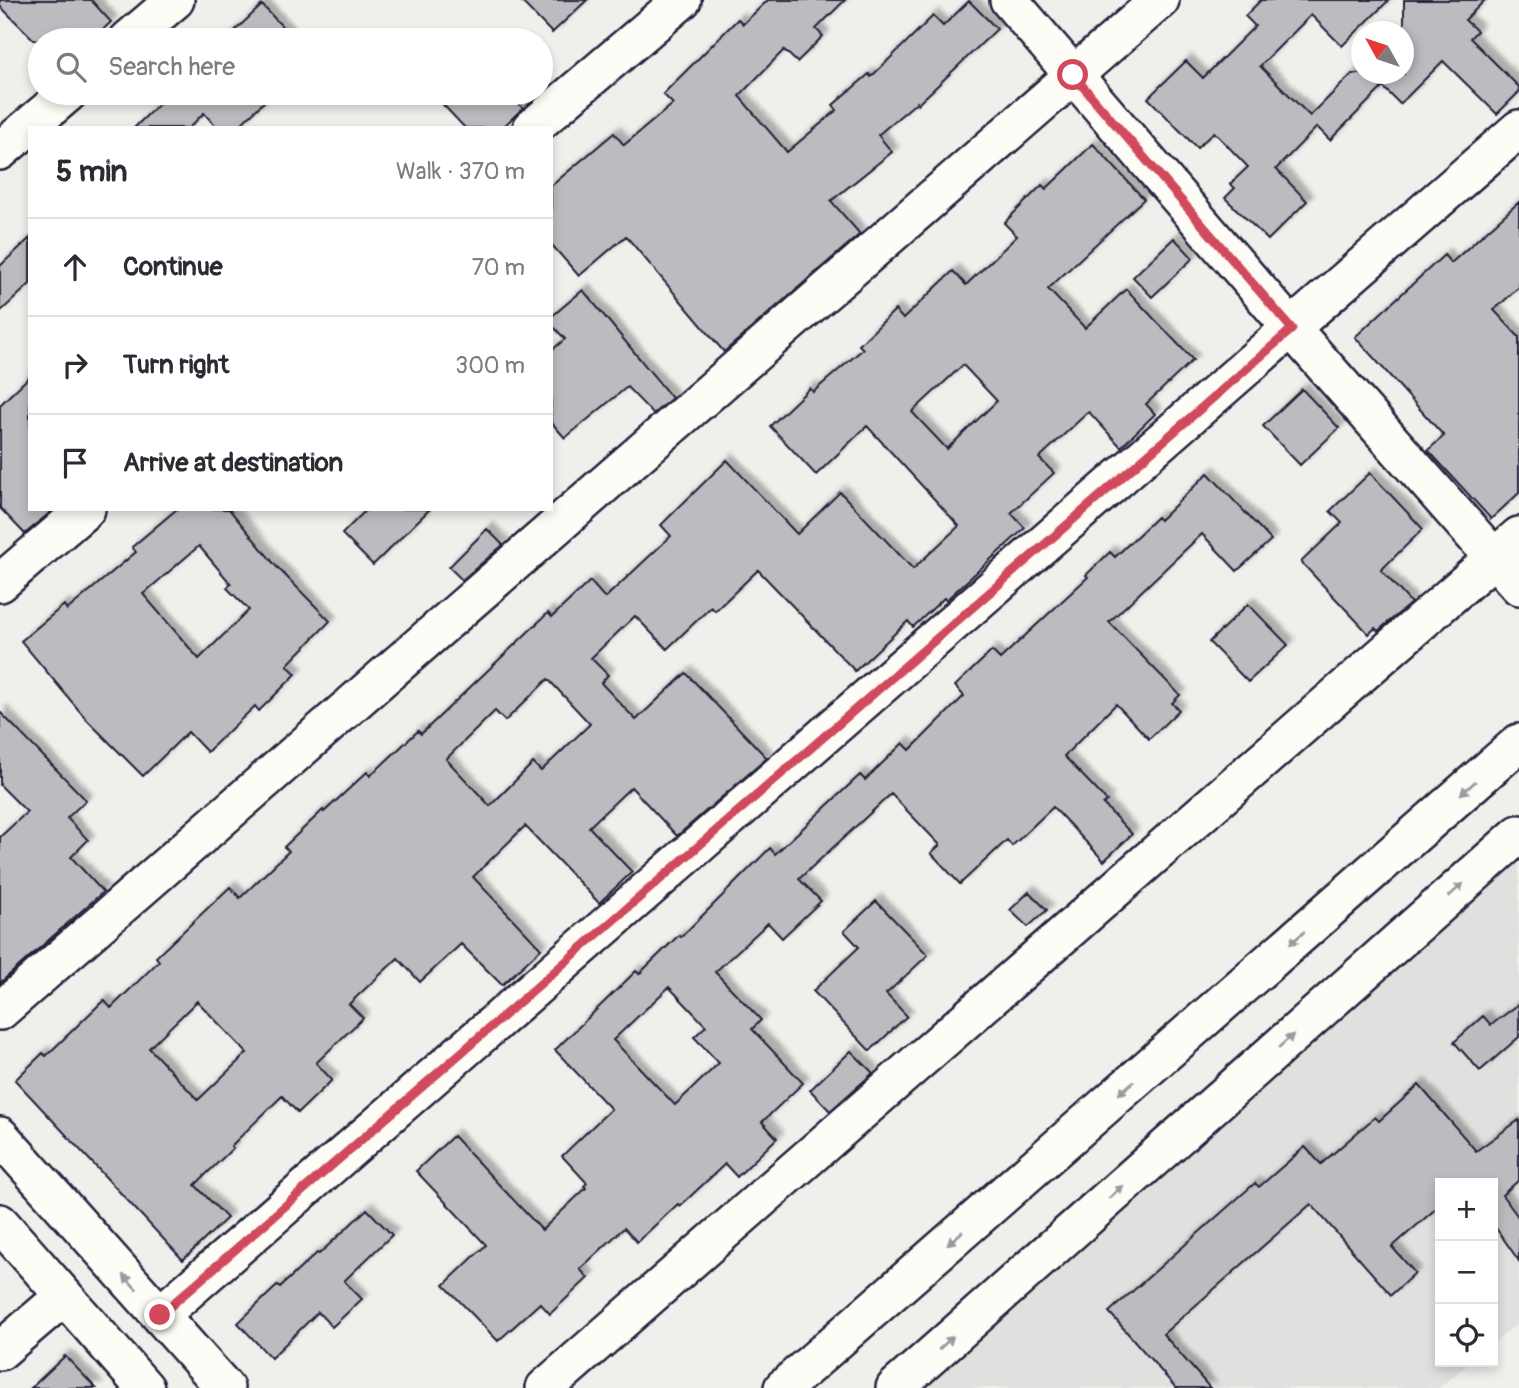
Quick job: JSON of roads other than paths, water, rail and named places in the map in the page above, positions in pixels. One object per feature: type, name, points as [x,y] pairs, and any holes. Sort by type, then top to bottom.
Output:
[{"type":"street","points":[[142,28],[174,0]]},
{"type":"street","points":[[534,126],[681,0]]},
{"type":"street","points":[[1009,0],[1292,329],[1507,546],[1519,586]]},
{"type":"street","points":[[0,1011],[1160,0]]},
{"type":"street","points":[[29,126],[54,105]]},
{"type":"street","points":[[0,151],[28,127]]},
{"type":"street","points":[[160,1315],[1519,129]]},
{"type":"street","points":[[0,583],[84,511]]},
{"type":"street","points":[[545,1388],[1507,546]]},
{"type":"street","points":[[783,1388],[1519,743]]},
{"type":"street","points":[[895,1388],[1519,834]]},
{"type":"street","points":[[0,1136],[225,1388]]},
{"type":"street","points":[[0,1223],[145,1388]]},
{"type":"street","points":[[0,1351],[64,1296]]}]
